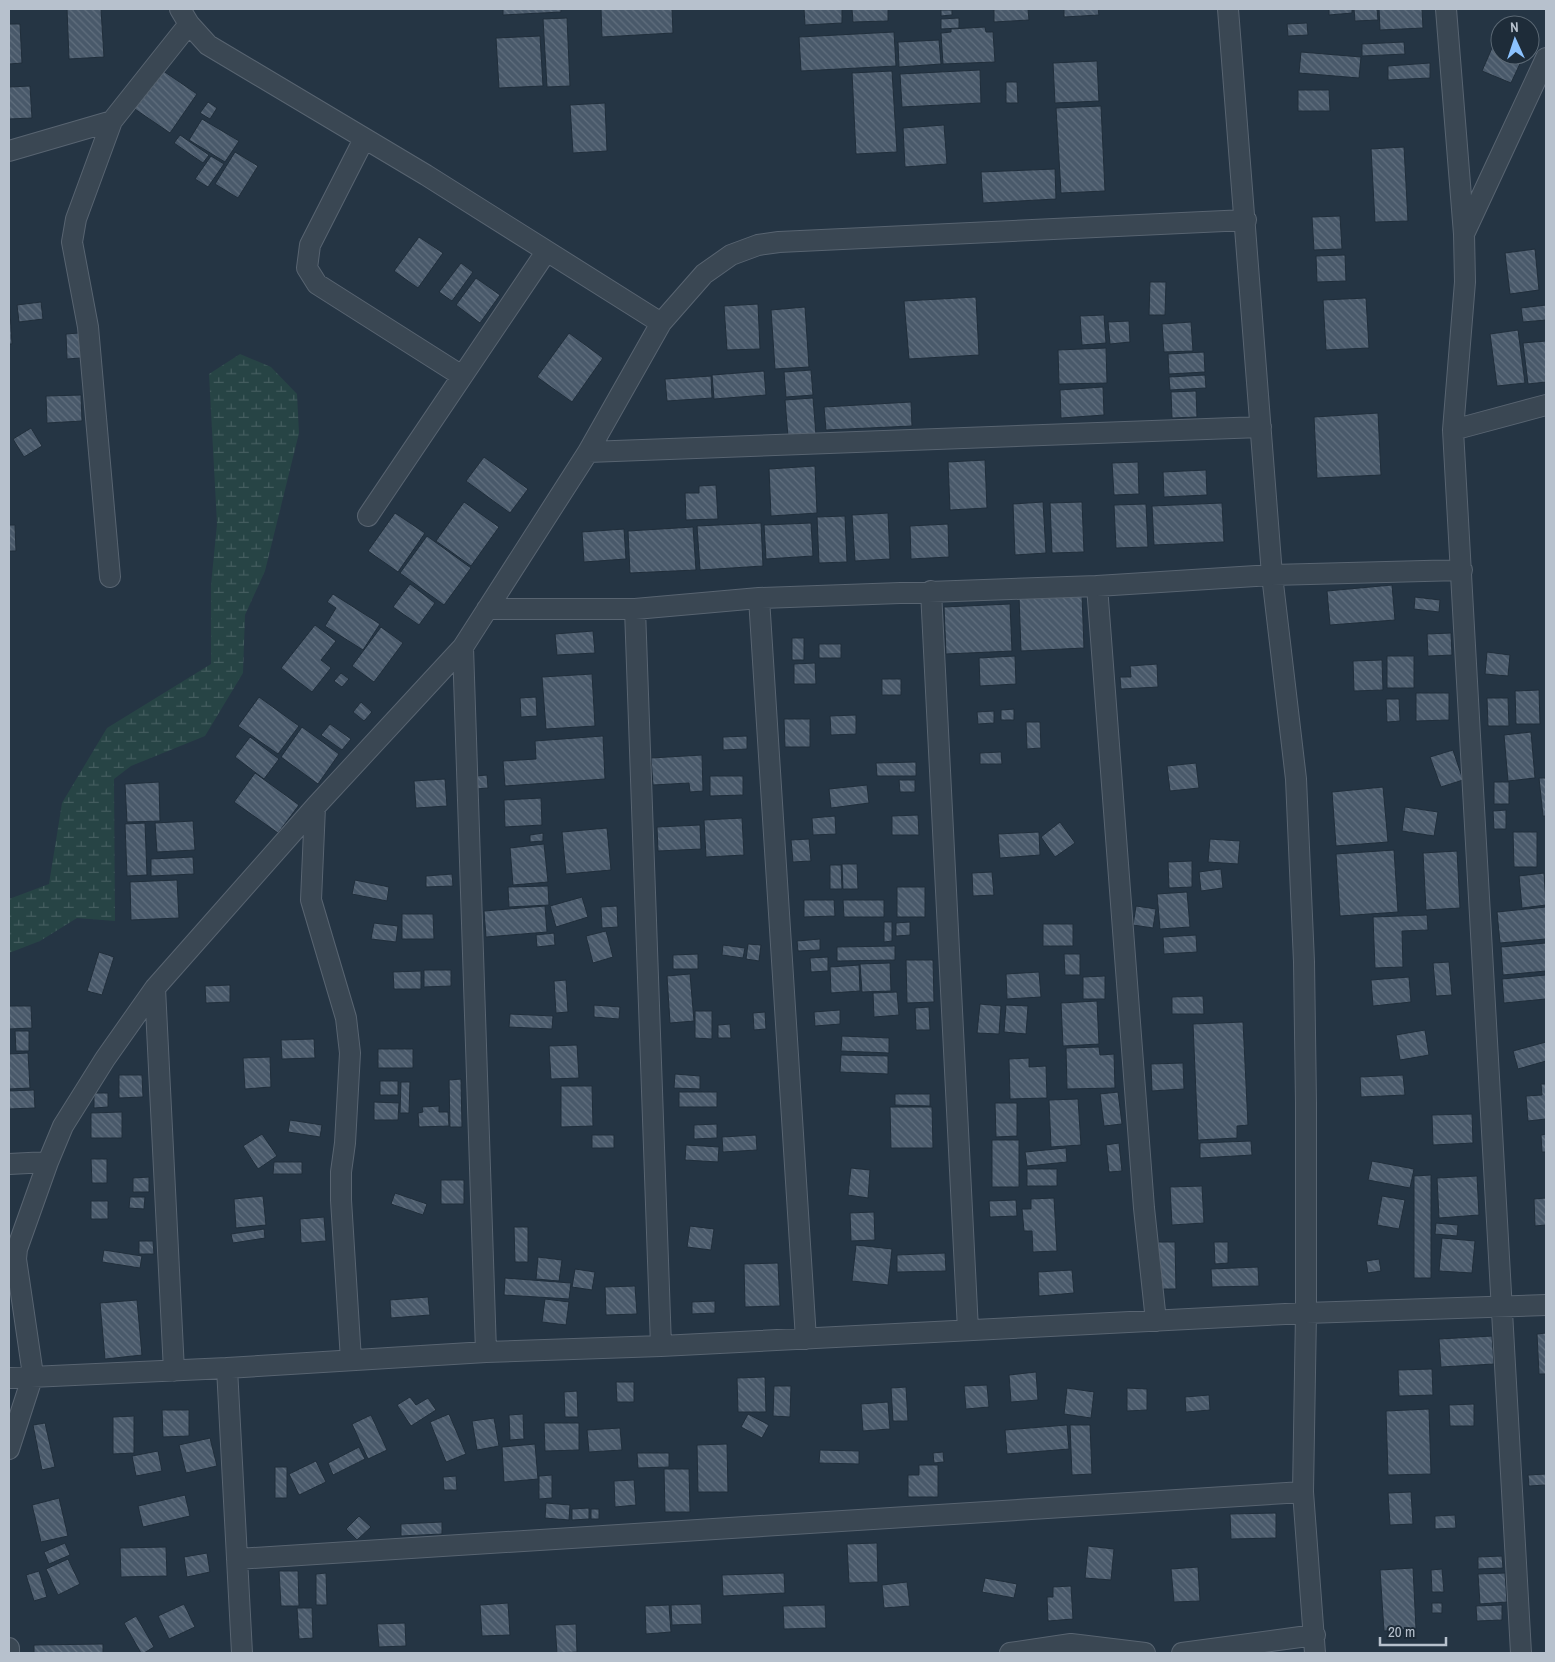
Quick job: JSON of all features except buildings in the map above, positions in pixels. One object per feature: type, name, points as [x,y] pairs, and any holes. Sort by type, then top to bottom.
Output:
[{"type":"street","points":[[1182,1653],[1315,1644],[1303,1492],[1306,1313],[1304,962],[1296,779],[1272,575],[1246,220],[1228,9]]},
{"type":"street","points":[[1446,9],[1464,234],[1465,282],[1453,430],[1504,1308],[1521,1653]]},
{"type":"street","points":[[110,577],[88,327],[72,242],[76,219],[112,120],[185,16],[208,45],[426,175],[661,323]]},
{"type":"street","points":[[1464,234],[1546,58]]},
{"type":"street","points":[[9,151],[112,120]]},
{"type":"street","points":[[364,139],[310,245],[307,268],[317,284],[462,376]]},
{"type":"street","points":[[9,1449],[33,1375],[16,1259],[19,1238],[63,1126],[105,1059],[155,988],[315,807],[462,647],[588,452],[661,323],[704,274],[731,255],[758,245],[779,242],[1246,220]]},
{"type":"street","points":[[368,516],[546,252]]},
{"type":"street","points":[[1453,430],[1546,404]]},
{"type":"street","points":[[588,452],[1261,427]]},
{"type":"street","points":[[487,609],[635,609],[759,598],[1097,586],[1272,575],[1462,570]]},
{"type":"street","points":[[1097,586],[1144,1208],[1156,1321]]},
{"type":"street","points":[[931,591],[968,1330]]},
{"type":"street","points":[[759,598],[806,1339]]},
{"type":"street","points":[[635,609],[661,1346]]},
{"type":"street","points":[[462,647],[486,1352]]},
{"type":"street","points":[[315,807],[311,900],[346,1018],[350,1053],[345,1142],[341,1172],[352,1360]]},
{"type":"street","points":[[155,988],[174,1371]]},
{"type":"street","points":[[9,1164],[48,1162]]},
{"type":"street","points":[[9,1378],[33,1375],[174,1371],[486,1352],[661,1346],[1306,1313],[1504,1308],[1546,1305]]},
{"type":"street","points":[[228,1368],[242,1653]]},
{"type":"street","points":[[238,1559],[1303,1492]]},
{"type":"street","points":[[1010,1653],[1071,1644],[1145,1653]]},
{"type":"street","points":[[9,1648],[9,1653]]},
{"type":"green space","points":[[240,354],[271,367],[297,394],[299,433],[265,571],[245,615],[243,673],[205,736],[131,766],[114,779],[115,921],[77,918],[40,941],[9,953],[9,899],[49,884],[62,803],[107,728],[211,664],[211,585],[217,524],[209,374]]}]
